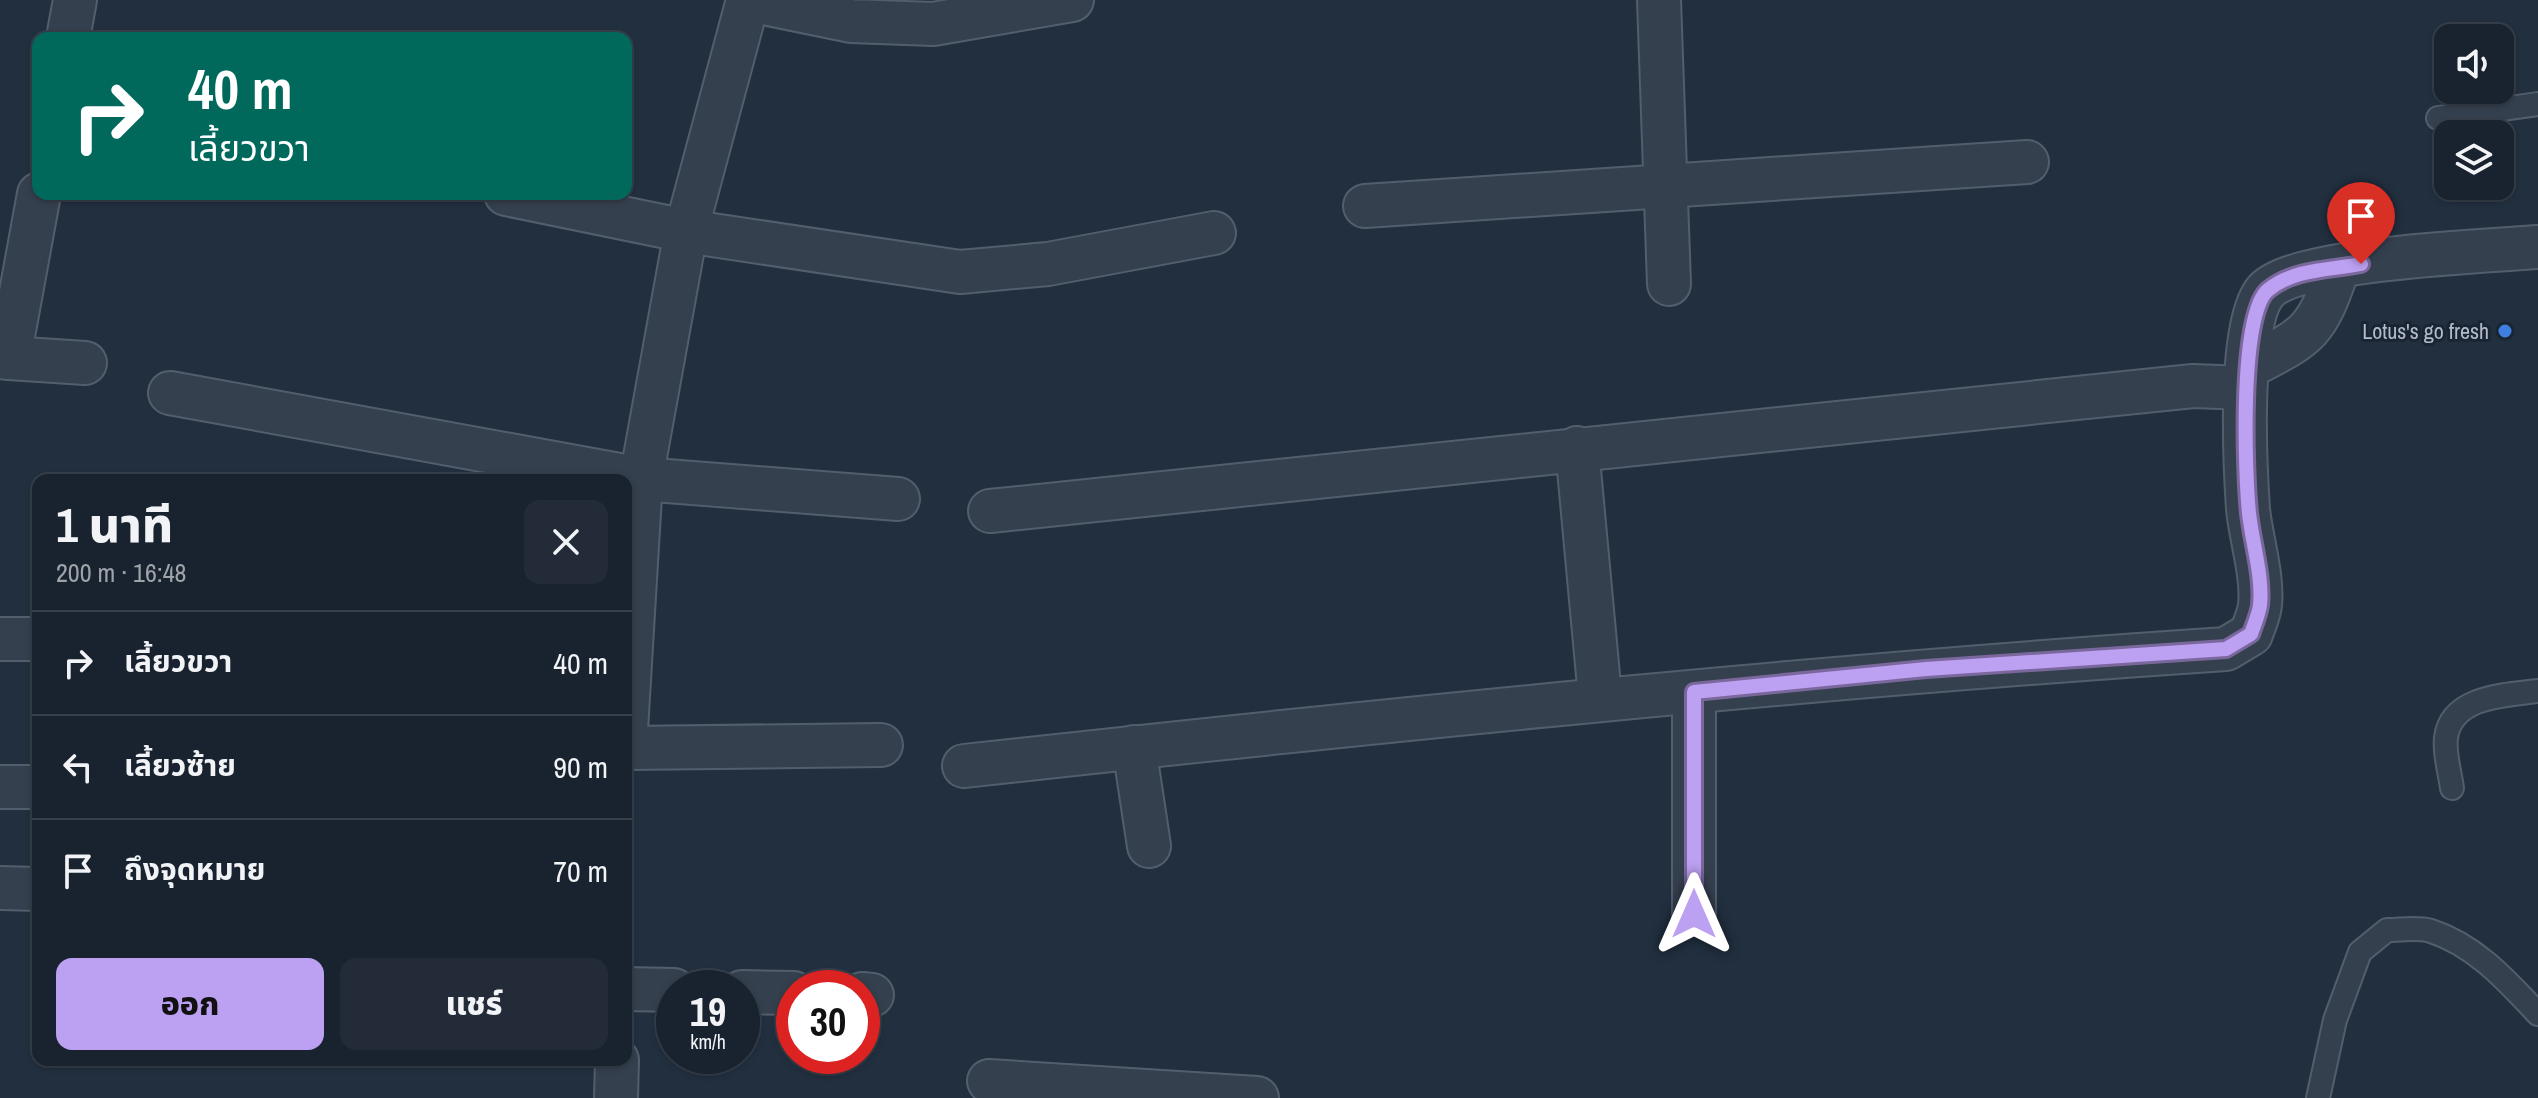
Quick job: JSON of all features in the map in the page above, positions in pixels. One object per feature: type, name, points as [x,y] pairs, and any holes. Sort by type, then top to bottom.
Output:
[{"type":"street","points":[[69,32],[75,0]]},
{"type":"street","points":[[632,630],[641,479],[686,231],[748,0],[851,21],[933,24],[1072,0]]},
{"type":"street","points":[[1659,0],[1669,284]]},
{"type":"street","points":[[1365,206],[2027,162]]},
{"type":"street","points":[[38,200],[4,357],[85,363]]},
{"type":"street","points":[[535,200],[686,231],[960,272],[1048,264],[1214,233]]},
{"type":"street","points":[[964,766],[1600,697],[1694,692],[1926,669],[2226,649],[2251,634],[2260,604],[2248,510],[2247,377],[2254,317],[2264,293],[2279,281],[2303,273],[2384,260],[2538,247]]},
{"type":"street","points":[[990,511],[2193,386],[2247,377],[2304,338],[2323,314],[2338,268]]},
{"type":"street","points":[[170,393],[614,474]]},
{"type":"street","points":[[1577,448],[1600,697]]},
{"type":"street","points":[[632,477],[898,499]]},
{"type":"street","points":[[0,639],[32,639]]},
{"type":"street","points":[[1694,692],[1694,914]]},
{"type":"street","points":[[632,748],[881,745]]},
{"type":"street","points":[[1134,747],[1149,846]]},
{"type":"street","points":[[0,787],[32,787]]},
{"type":"street","points":[[0,888],[32,889]]},
{"type":"street","points":[[632,989],[656,990]]},
{"type":"street","points":[[616,1098],[617,1066]]},
{"type":"street","points":[[989,1081],[1242,1098]]},
{"type":"lane","points":[[2438,118],[2538,104]]},
{"type":"lane","points":[[2452,788],[2446,738],[2458,713],[2489,697],[2538,691]]},
{"type":"lane","points":[[2318,1098],[2335,1020],[2360,952],[2387,930],[2428,930],[2463,945],[2502,975],[2538,1014]]},
{"type":"place","name":"Lotus's go fresh","points":[[2505,331]]},
{"type":"route","points":[[1694,914],[1694,692],[1926,669],[2226,649],[2251,634],[2260,604],[2248,510],[2245,388],[2254,317],[2264,293],[2279,281],[2303,273],[2361,264]]}]
